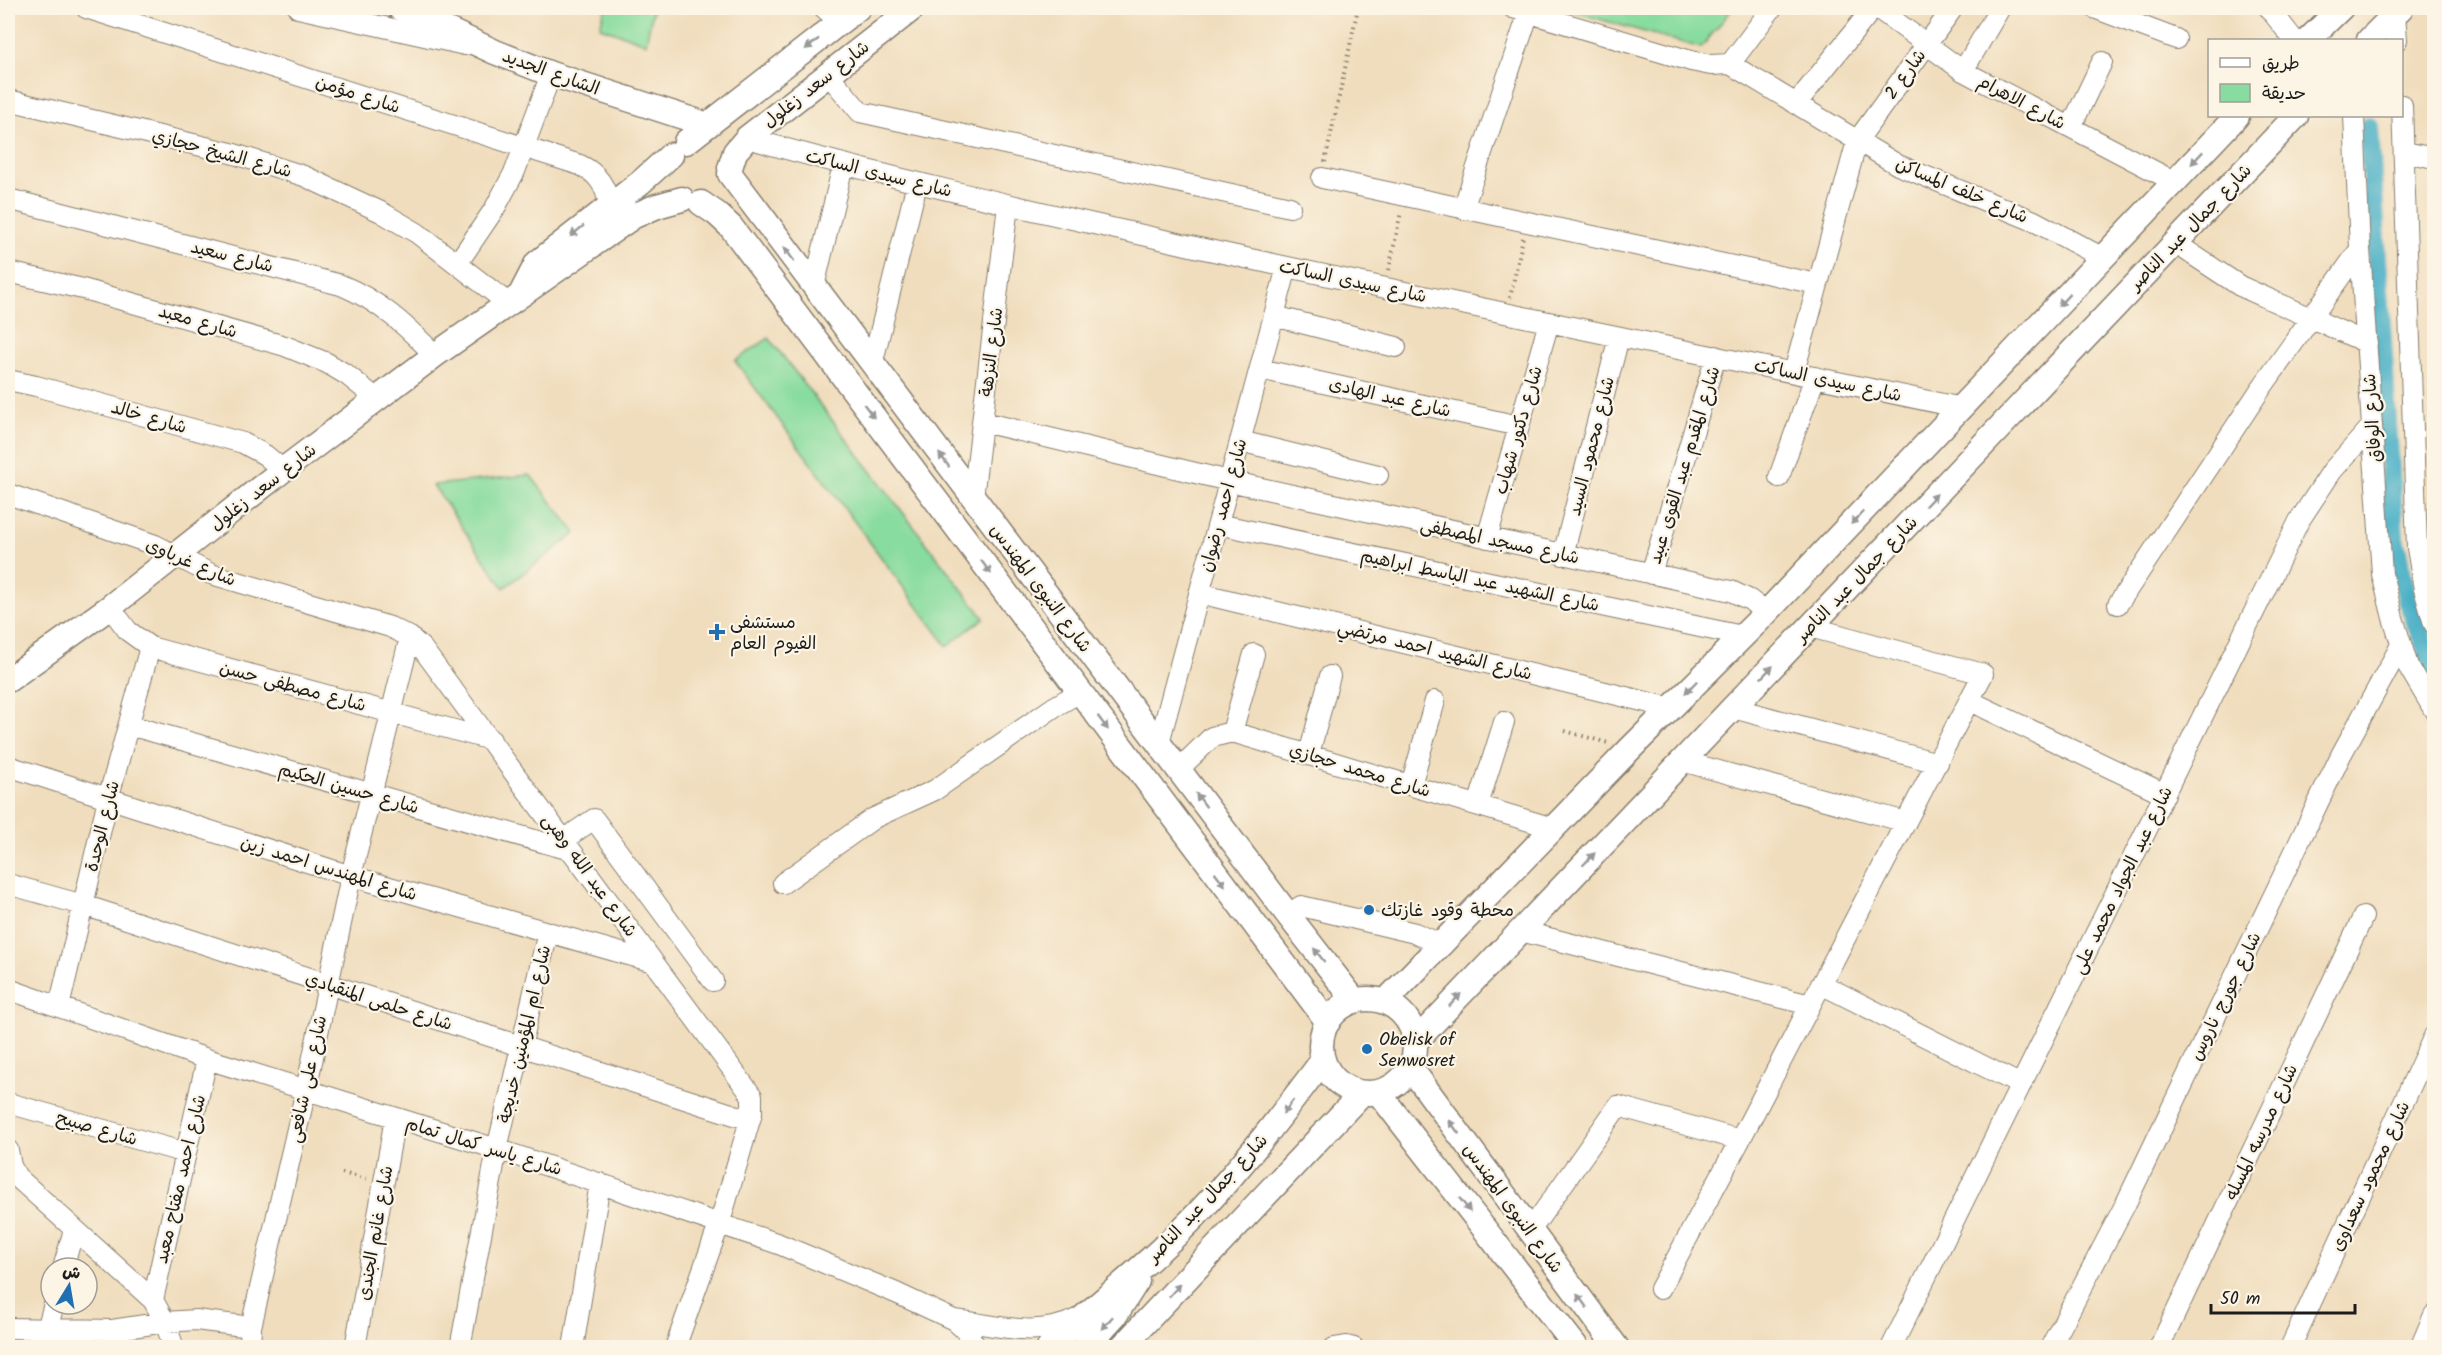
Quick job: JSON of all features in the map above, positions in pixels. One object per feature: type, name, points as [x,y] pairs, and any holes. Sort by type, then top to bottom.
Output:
[{"type":"main road","name":"الشارع الجديد","points":[[400,8],[495,52],[551,74],[708,125]]},
{"type":"main road","name":"شارع سعد زغلول","points":[[730,171],[735,152],[747,138],[913,8]]},
{"type":"main road","points":[[2309,39],[2341,8]]},
{"type":"main road","points":[[2370,39],[2398,10]]},
{"type":"main road","name":"شارع سعد زغلول","points":[[515,300],[537,263],[641,182],[678,148],[841,12]]},
{"type":"main road","points":[[1385,1002],[1443,945],[1630,749],[1766,613],[2236,117]]},
{"type":"main road","name":"شارع جمال عبد الناصر","points":[[1415,1042],[2295,117]]},
{"type":"main road","points":[[702,140],[717,146],[723,152],[730,171],[724,190],[710,201],[691,201],[669,184],[666,174],[678,148],[702,140]]},
{"type":"main road","name":"شارع النبوى المهندس","points":[[730,171],[814,287],[1355,1001]]},
{"type":"main road","name":"شارع سعد زغلول","points":[[8,680],[110,607],[283,470],[435,355],[634,216],[657,206],[691,201]]},
{"type":"main road","name":"شارع النبوى المهندس","points":[[691,201],[717,214],[731,227],[1328,1022]]},
{"type":"main road","points":[[817,342],[842,324]]},
{"type":"main road","points":[[842,375],[869,360]]},
{"type":"main road","points":[[1080,692],[1108,677]]},
{"type":"main road","points":[[1121,1347],[1228,1234],[1370,1092],[1396,1083],[1410,1067],[1415,1042],[1406,1018],[1396,1008],[1385,1002],[1370,999],[1355,1001],[1335,1012],[1328,1022],[1321,1041],[1323,1060],[1329,1072],[1338,1082],[1350,1089],[1370,1092]]},
{"type":"main road","name":"شارع جمال عبد الناصر","points":[[1049,1347],[1149,1261],[1201,1210],[1266,1136],[1323,1060]]},
{"type":"main road","name":"شارع النبوى المهندس","points":[[1410,1067],[1617,1347]]},
{"type":"main road","name":"شارع النبوى المهندس","points":[[1370,1092],[1577,1347]]},
{"type":"main road","points":[[1201,1210],[1212,1210],[1221,1215],[1227,1223],[1228,1234]]},
{"type":"main road","points":[[1085,1347],[1130,1295],[1149,1261]]},
{"type":"main road","points":[[1128,1347],[1146,1321]]},
{"type":"street","name":"شارع مؤمن","points":[[86,8],[587,168],[604,186],[609,205]]},
{"type":"street","points":[[298,8],[495,52]]},
{"type":"street","points":[[1463,208],[1521,10],[1711,65],[1730,64],[1772,8]]},
{"type":"street","points":[[1796,104],[1875,8]]},
{"type":"street","name":"شارع الاهرام","points":[[1875,8],[1962,70],[2175,182]]},
{"type":"street","name":"شارع 2","points":[[1857,141],[1953,8]]},
{"type":"street","points":[[1962,70],[2000,8]]},
{"type":"street","points":[[2094,8],[2176,39]]},
{"type":"street","points":[[2269,8],[2293,39]]},
{"type":"street","points":[[2397,39],[2398,10]]},
{"type":"street","points":[[2071,128],[2102,62]]},
{"type":"street","name":"شارع خلف المساكن","points":[[1730,64],[1907,169],[2034,221],[2103,258]]},
{"type":"street","points":[[457,264],[495,208],[525,148],[551,74]]},
{"type":"street","points":[[828,74],[860,112],[1290,207]]},
{"type":"street","name":"شارع الشيخ حجازي","points":[[8,100],[231,153],[304,176],[381,212],[417,233],[457,264],[515,300]]},
{"type":"street","points":[[663,111],[676,119],[679,126],[678,148]]},
{"type":"street","name":"شارع الوفاق","points":[[2354,117],[2360,249],[2382,574],[2408,666],[2434,710]]},
{"type":"street","points":[[2403,117],[2417,548],[2424,589],[2434,624]]},
{"type":"street","name":"شارع سيدى الساكت","points":[[747,138],[843,165],[1008,205],[1287,267],[1962,408]]},
{"type":"street","points":[[1794,372],[1857,141]]},
{"type":"street","points":[[2405,152],[2434,158]]},
{"type":"street","points":[[814,287],[843,165]]},
{"type":"street","points":[[1322,178],[1817,284]]},
{"type":"street","points":[[869,360],[917,183]]},
{"type":"street","name":"شارع سعيد","points":[[8,199],[341,285],[372,299],[388,310],[435,355]]},
{"type":"street","name":"شارع النزهة","points":[[973,498],[1008,205]]},
{"type":"street","points":[[2175,243],[2240,286],[2367,343]]},
{"type":"street","points":[[2118,604],[2260,390],[2360,249]]},
{"type":"street","name":"شارع احمد رضوان","points":[[1159,743],[1287,267]]},
{"type":"street","name":"شارع معبد","points":[[8,272],[83,289],[296,350],[327,363],[347,375],[377,399]]},
{"type":"street","points":[[1274,316],[1396,347]]},
{"type":"street","name":"شارع دكتور شهاب","points":[[1487,538],[1549,322]]},
{"type":"street","name":"شارع محمود السيد","points":[[1563,555],[1619,336]]},
{"type":"street","name":"شارع المقدم عبد القوى عبيد","points":[[1651,574],[1716,356]]},
{"type":"street","name":"شارع عبد الهادى","points":[[1260,369],[1519,426]]},
{"type":"street","points":[[1779,477],[1815,377]]},
{"type":"street","name":"شارع خالد","points":[[8,380],[243,443],[265,455],[283,470]]},
{"type":"street","name":"شارع مسجد المصطفى","points":[[983,422],[1229,481],[1731,591],[1750,600],[1766,613]]},
{"type":"street","name":"شارع عبد الجواد محمد على","points":[[1891,1347],[2299,521],[2332,471],[2372,426]]},
{"type":"street","points":[[1240,441],[1378,475]]},
{"type":"street","name":"شارع غرباوى","points":[[8,494],[155,545],[211,574],[390,627],[410,636]]},
{"type":"street","name":"شارع الشهيد عبد الباسط ابراهيم","points":[[1218,524],[1742,636]]},
{"type":"street","name":"شارع الشهيد احمد مرتضي","points":[[1199,593],[1671,708]]},
{"type":"street","name":"شارع مصطفى حسن","points":[[110,607],[128,631],[150,647],[491,740]]},
{"type":"street","points":[[1660,1289],[1983,674],[1810,627]]},
{"type":"street","name":"شارع على شافعى","points":[[250,1347],[251,1327],[306,1090],[351,876],[410,636]]},
{"type":"street","name":"شارع عبد الله وهبى","points":[[410,636],[422,648],[491,740],[749,1091],[753,1101],[750,1120],[720,1222],[675,1347]]},
{"type":"street","name":"شارع جورج ناروس","points":[[2050,1347],[2126,1203],[2341,755],[2402,645]]},
{"type":"street","name":"شارع الوحدة","points":[[59,1007],[108,799],[150,647]]},
{"type":"street","points":[[1178,770],[1212,737],[1232,732],[1254,654]]},
{"type":"street","points":[[1309,754],[1330,676]]},
{"type":"street","points":[[783,883],[874,818],[935,790],[1054,707],[1080,692]]},
{"type":"street","points":[[1412,785],[1435,701]]},
{"type":"street","points":[[1970,701],[2165,794]]},
{"type":"street","points":[[1733,708],[1938,763]]},
{"type":"street","points":[[1478,806],[1504,722]]},
{"type":"street","name":"شارع حسين الحكيم","points":[[129,726],[372,794],[567,845]]},
{"type":"street","name":"شارع محمد حجازي","points":[[1232,732],[1553,828]]},
{"type":"street","points":[[1682,761],[1906,822]]},
{"type":"street","name":"شارع المهندس احمد زين","points":[[8,766],[351,876],[652,962]]},
{"type":"street","points":[[567,845],[594,819],[713,981]]},
{"type":"street","name":"شارع حلمى المنقبادي","points":[[8,884],[83,905],[750,1120]]},
{"type":"street","points":[[1288,915],[1301,906],[1415,933],[1443,945]]},
{"type":"street","name":"شارع مدرسه المسله","points":[[2159,1347],[2362,917]]},
{"type":"street","points":[[1521,930],[1810,1005]]},
{"type":"street","name":"شارع ام المؤمنين خديجة","points":[[459,1347],[497,1149],[548,932]]},
{"type":"street","points":[[1821,984],[2021,1086]]},
{"type":"street","name":"شارع ياسر كمال تمام","points":[[8,989],[207,1059],[497,1149],[720,1222],[838,1268],[954,1320],[1034,1331],[1060,1326],[1084,1316]]},
{"type":"street","name":"شارع محمود سعداوى","points":[[2290,1347],[2434,1036]]},
{"type":"street","name":"شارع احمد مفتاح معبد","points":[[153,1300],[207,1059]]},
{"type":"street","name":"شارع صبيح","points":[[8,1103],[186,1153]]},
{"type":"street","points":[[1530,1232],[1618,1106],[1740,1140]]},
{"type":"street","name":"شارع غانم الجندى","points":[[355,1347],[395,1119]]},
{"type":"street","points":[[8,1150],[11,1166],[17,1177],[30,1191],[153,1300],[165,1322],[174,1347]]},
{"type":"street","points":[[573,1347],[600,1183]]},
{"type":"street","points":[[8,1184],[30,1191]]},
{"type":"street","points":[[66,1256],[74,1230]]},
{"type":"street","points":[[2420,1347],[2434,1315]]},
{"type":"street","points":[[44,1339],[51,1316]]},
{"type":"street","points":[[8,1328],[44,1339],[110,1339],[165,1322],[196,1320],[251,1327]]},
{"type":"street","name":"شارع ياسر كمال تمام","points":[[954,1320],[977,1347]]},
{"type":"street","points":[[1334,1347],[1354,1347]]},
{"type":"path","points":[[1322,178],[1358,8]]},
{"type":"path","points":[[1386,288],[1404,196]]},
{"type":"path","points":[[1507,313],[1526,222]]},
{"type":"path","points":[[1565,731],[1630,749]]},
{"type":"path","points":[[342,1173],[384,1182]]},
{"type":"green space","points":[[605,8],[653,9],[646,43],[600,27]]},
{"type":"green space","points":[[1560,8],[1733,8],[1701,48]]},
{"type":"green space","points":[[769,338],[984,618],[947,646],[735,361]]},
{"type":"green space","points":[[530,475],[576,533],[504,588],[433,485]]},
{"type":"waterway","points":[[2369,127],[2394,537],[2408,602],[2434,669]]},
{"type":"place","name":"مستشفى الفيوم العام","points":[[717,632]]},
{"type":"place","name":"محطة وقود غازتك","points":[[1369,910]]},
{"type":"place","name":"Obelisk of Senwosret","points":[[1367,1049]]}]
